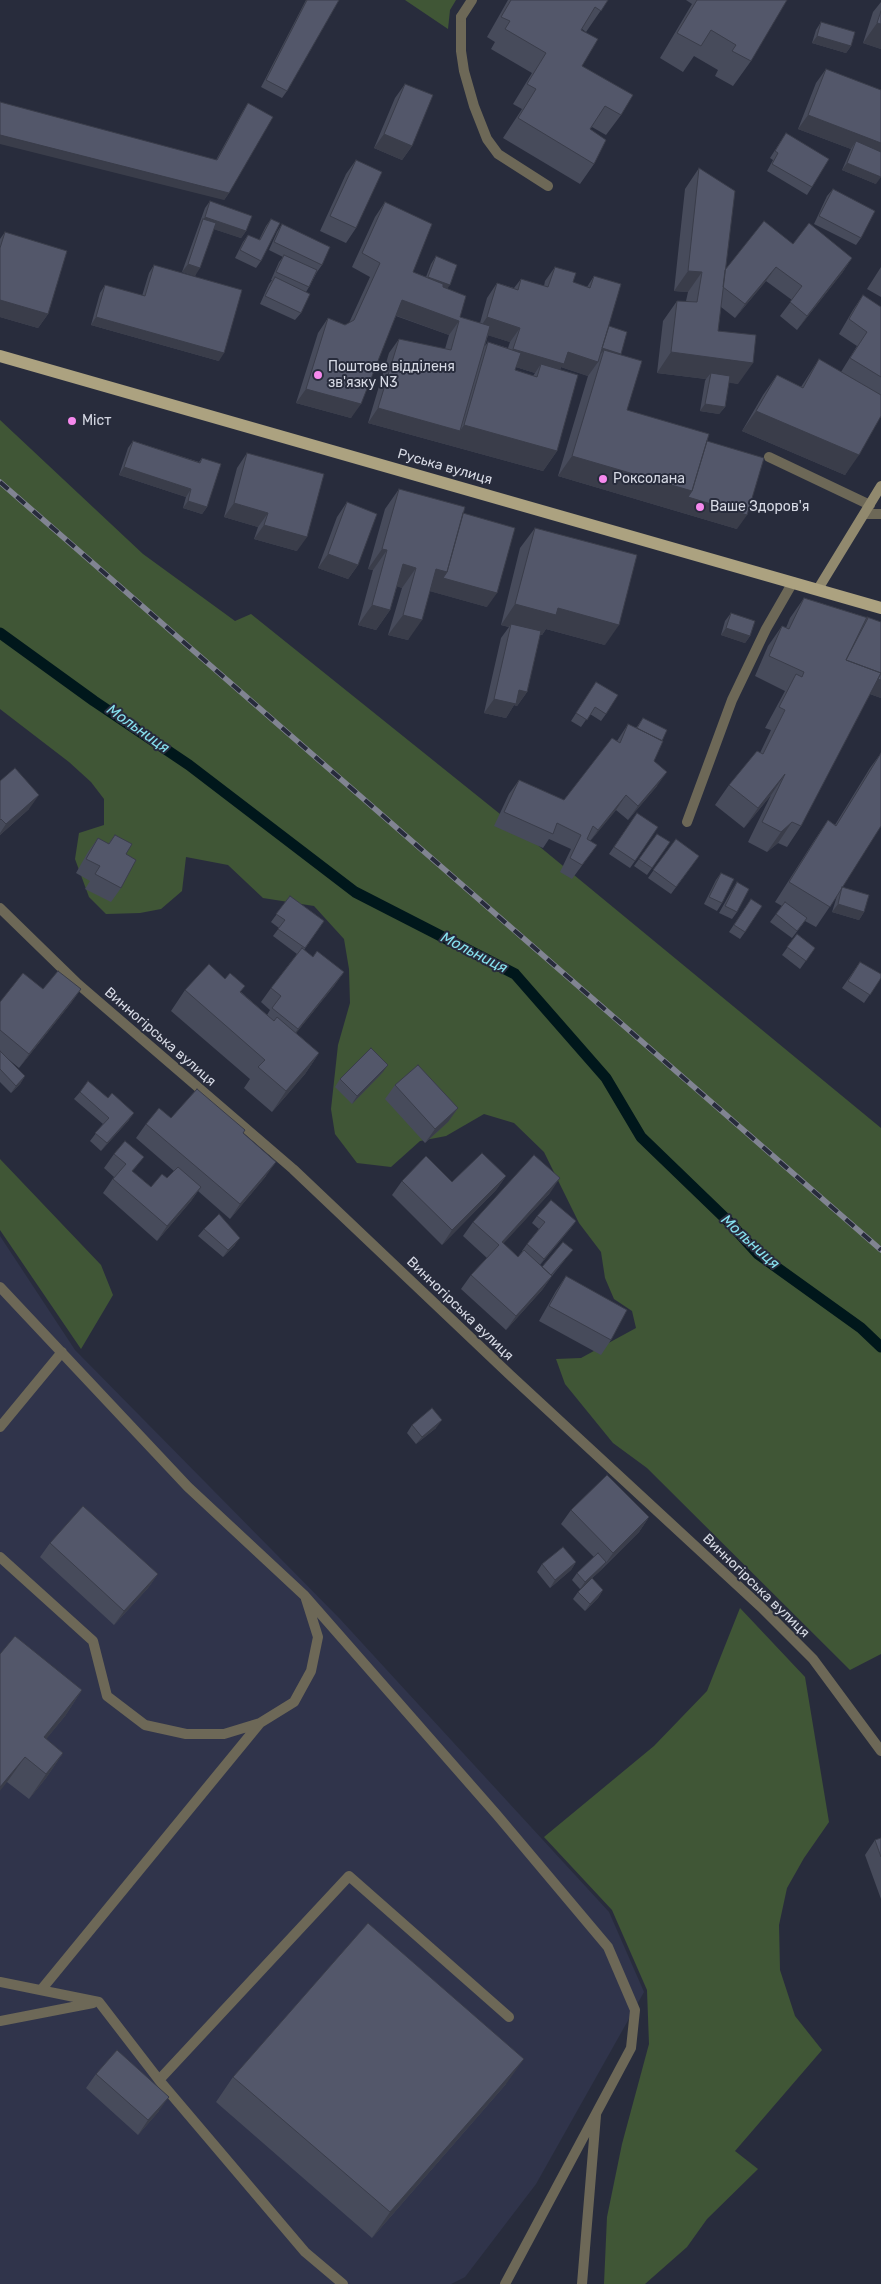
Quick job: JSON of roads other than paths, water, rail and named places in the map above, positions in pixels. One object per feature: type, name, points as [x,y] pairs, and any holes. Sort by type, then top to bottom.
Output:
[{"type":"main road","name":"Руська вулиця","points":[[0,356],[881,608]]},
{"type":"street","points":[[472,0],[461,17],[461,51],[464,71],[474,106],[487,139],[498,154],[548,186]]},
{"type":"street","points":[[769,457],[868,510],[881,514]]},
{"type":"street","points":[[818,589],[881,486]]},
{"type":"street","points":[[687,822],[732,700],[766,629],[792,582]]},
{"type":"street","name":"Винногірська вулиця","points":[[0,908],[78,984],[293,1169],[510,1375],[761,1607],[812,1659],[881,1751]]},
{"type":"street","points":[[0,1287],[188,1487],[305,1596],[497,1815],[608,1946],[635,2010],[632,2048],[505,2284]]},
{"type":"street","points":[[0,1427],[62,1352]]},
{"type":"street","points":[[0,1557],[92,1641],[107,1696],[145,1725],[186,1734],[224,1734],[260,1723],[294,1702],[311,1671],[318,1638],[305,1596]]},
{"type":"street","points":[[41,1990],[260,1723]]},
{"type":"street","points":[[159,2080],[349,1876],[509,2017]]},
{"type":"street","points":[[0,1982],[99,2002],[159,2080],[305,2252],[343,2284]]},
{"type":"street","points":[[0,2021],[99,2002]]},
{"type":"street","points":[[582,2284],[596,2112]]},
{"type":"waterway","name":"Мольниця","points":[[0,633],[94,701],[189,765],[355,892],[515,974],[606,1078],[641,1137],[728,1221],[758,1254],[861,1328],[881,1347]]},
{"type":"railway","points":[[0,482],[881,1250]]},
{"type":"place","name":"Поштове відділеня зв'язку N3","points":[[318,375]]},
{"type":"place","name":"Міст","points":[[72,421]]},
{"type":"place","name":"Роксолана","points":[[603,479]]},
{"type":"place","name":"Ваше Здоров'я","points":[[700,507]]}]
